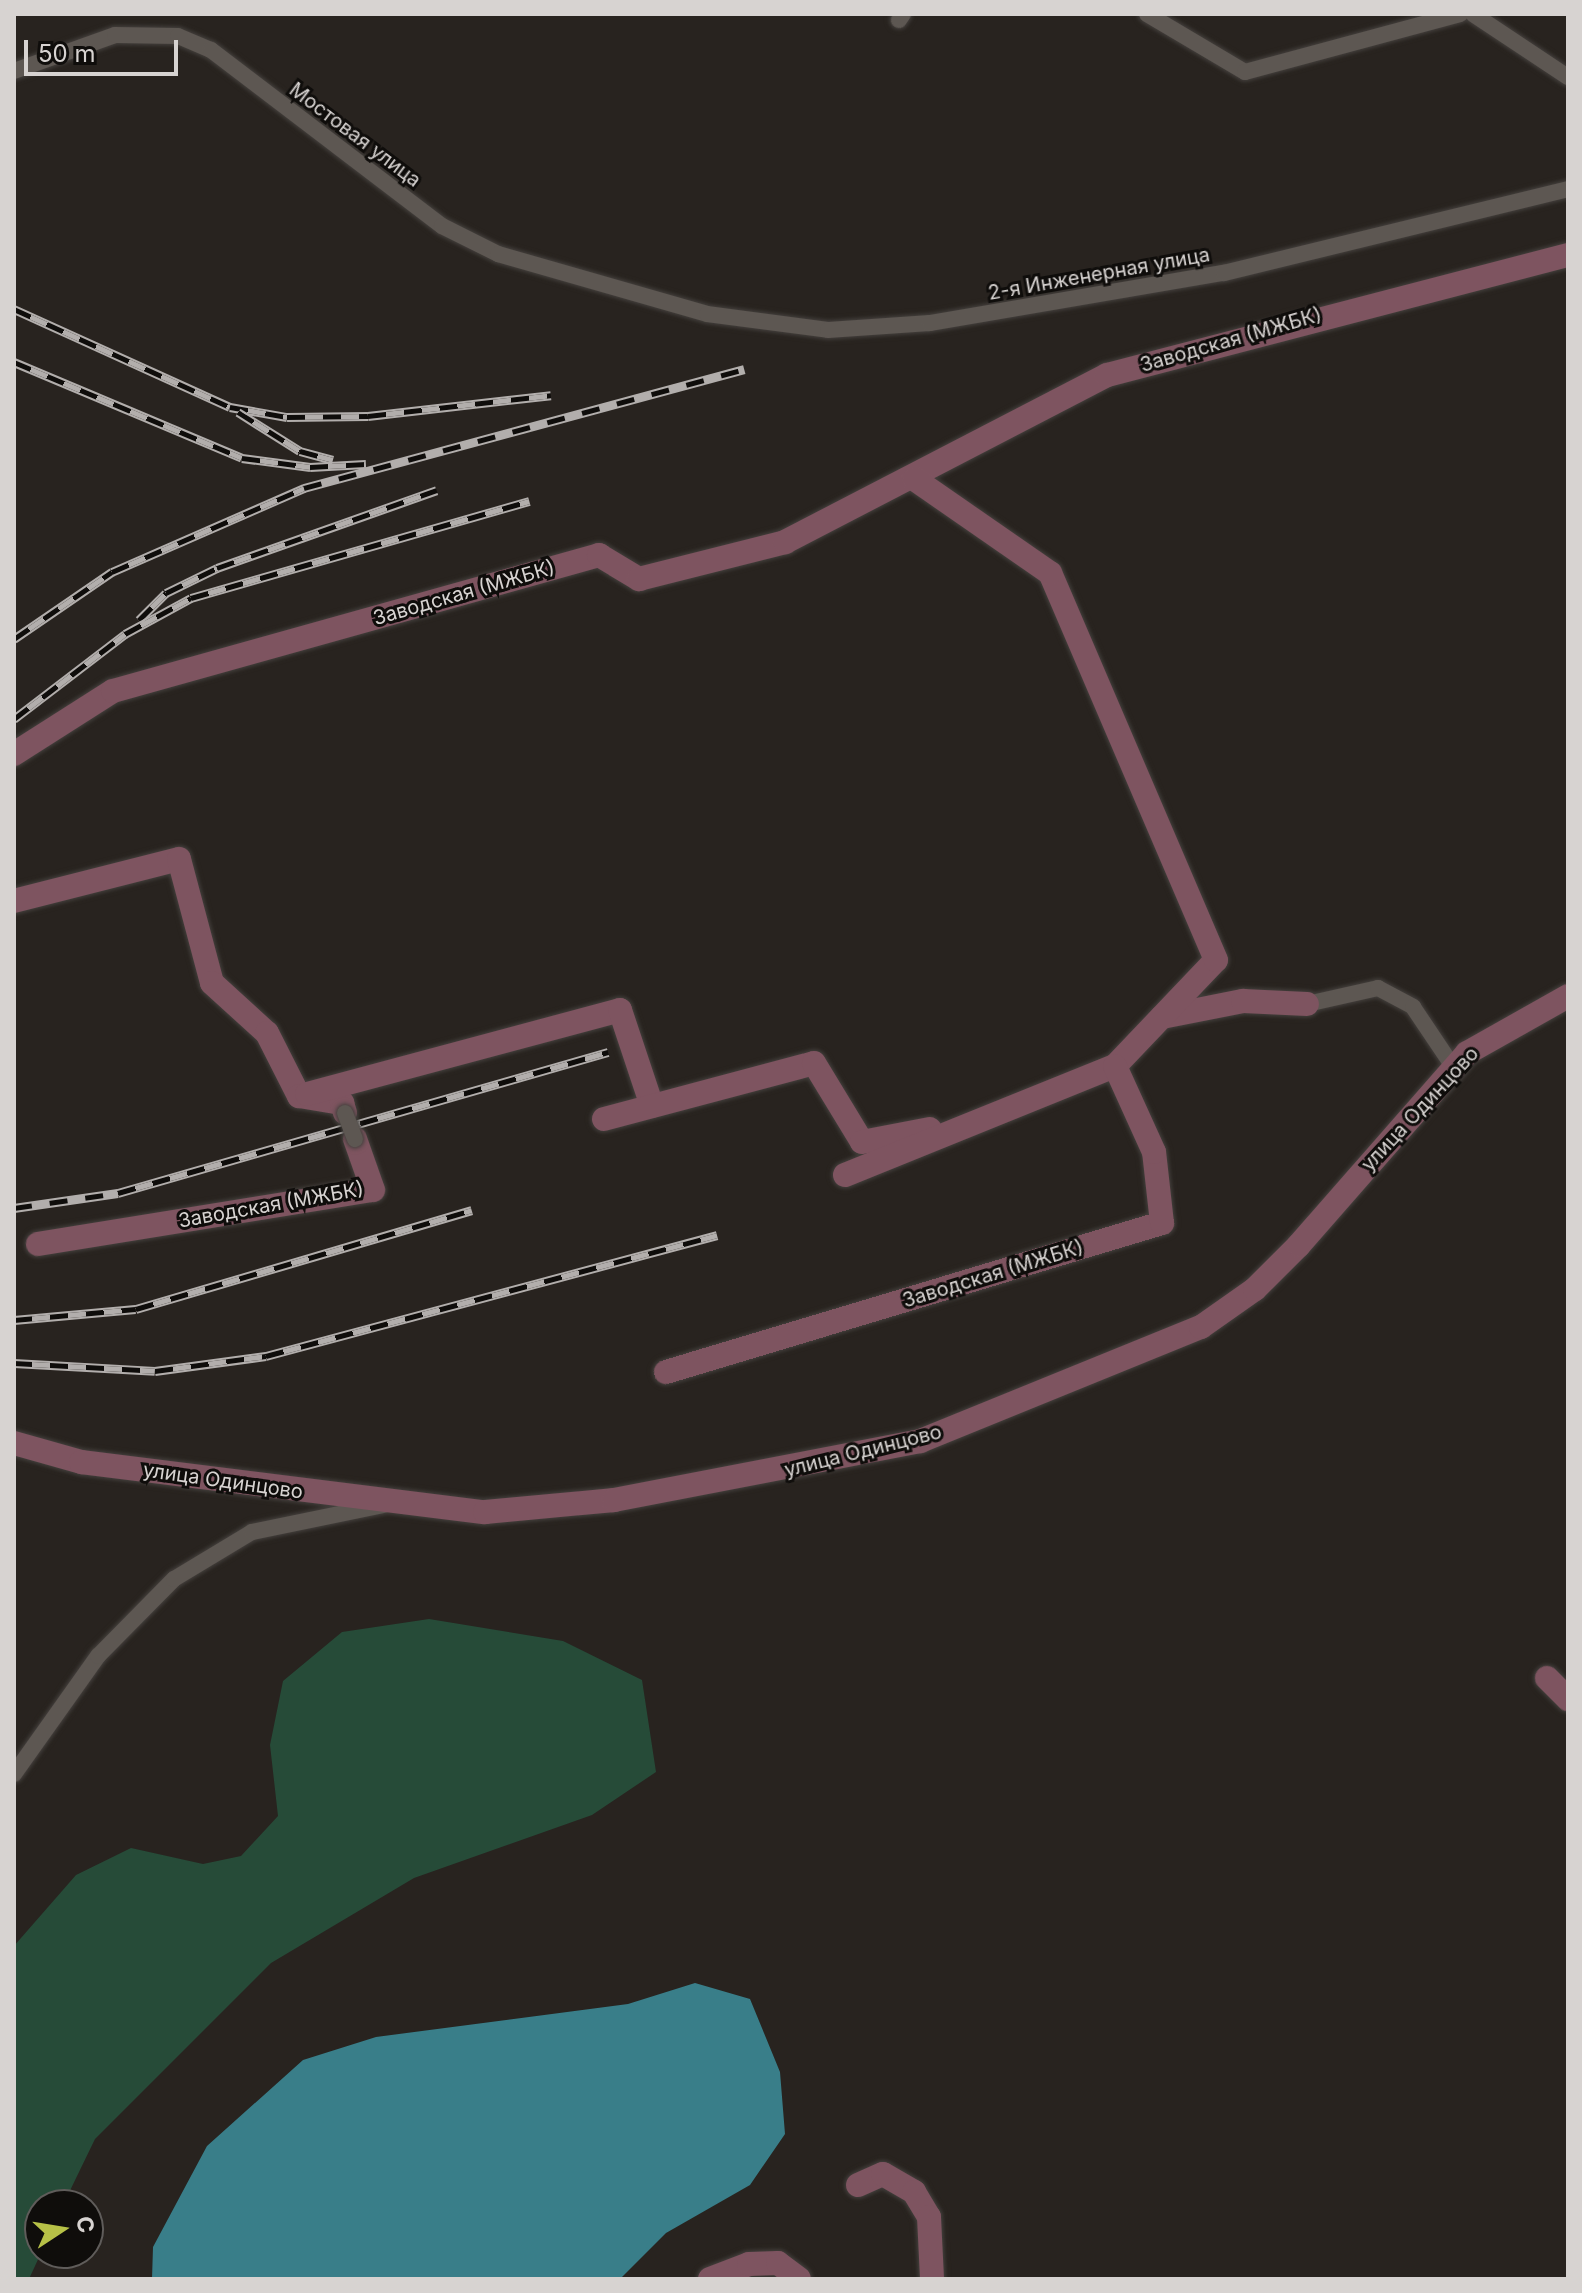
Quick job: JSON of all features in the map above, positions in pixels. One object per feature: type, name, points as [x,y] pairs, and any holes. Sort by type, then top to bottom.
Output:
[{"type":"street","points":[[1147,14],[1245,72],[1460,14]]},
{"type":"street","points":[[1473,14],[1568,77]]},
{"type":"street","name":"Мостовая улица","points":[[14,71],[115,35],[178,36],[211,50],[442,226],[524,264],[630,296]]},
{"type":"street","name":"2-я Инженерная улица","points":[[630,296],[782,326],[930,323],[1224,273],[1568,189]]},
{"type":"street","name":"Заводская (МЖБК)","points":[[14,754],[113,691],[599,555],[639,579],[785,542],[914,479],[1107,375],[1568,255]]},
{"type":"street","points":[[845,1175],[1115,1066],[1216,960],[1100,676],[1050,573],[914,479]]},
{"type":"street","points":[[14,901],[179,859],[212,983],[267,1033],[299,1096],[620,1010],[652,1106]]},
{"type":"street","points":[[1162,1017],[1243,1001],[1307,1004],[1378,988],[1413,1007],[1454,1068]]},
{"type":"street","name":"улица Одинцово","points":[[14,1443],[81,1462],[384,1504],[485,1512],[628,1498],[920,1441],[1061,1389],[1201,1327],[1255,1289],[1454,1068],[1495,1034],[1568,996]]},
{"type":"street","points":[[604,1119],[814,1063],[862,1142],[980,1121]]},
{"type":"street","name":"Заводская (МЖБК)","points":[[666,1372],[1162,1223],[1154,1152],[1115,1066]]},
{"type":"street","name":"Заводская (МЖБК)","points":[[38,1244],[373,1190],[342,1103],[299,1096]]},
{"type":"street","points":[[14,1774],[98,1656],[174,1579],[252,1532],[384,1504]]},
{"type":"street","points":[[1547,1678],[1568,1699]]},
{"type":"street","points":[[858,2185],[883,2174],[914,2192],[929,2217],[932,2279]]},
{"type":"street","points":[[710,2279],[749,2264],[778,2263],[799,2279]]},
{"type":"green space","points":[[429,1619],[563,1641],[642,1680],[656,1772],[592,1815],[414,1878],[271,1963],[95,2139],[71,2189],[24,2189],[24,2269],[34,2269],[29,2279],[14,2279],[14,1946],[76,1875],[131,1848],[203,1864],[241,1856],[278,1816],[270,1745],[283,1681],[342,1632]]},
{"type":"water","points":[[695,1983],[750,1999],[780,2072],[785,2134],[750,2185],[666,2233],[620,2279],[152,2279],[153,2247],[207,2146],[303,2060],[376,2037],[628,2004]]},
{"type":"railway","points":[[14,309],[230,407],[287,417],[368,416],[551,395]]},
{"type":"railway","points":[[14,362],[242,458],[310,467],[366,464]]},
{"type":"railway","points":[[14,639],[112,572],[304,488],[744,369]]},
{"type":"railway","points":[[238,412],[300,451],[333,460]]},
{"type":"railway","points":[[139,620],[166,593],[217,568],[437,490]]},
{"type":"railway","points":[[14,719],[125,634],[191,598],[529,501]]},
{"type":"railway","points":[[14,1208],[118,1193],[608,1052]]},
{"type":"railway","points":[[14,1320],[136,1309],[472,1210]]},
{"type":"railway","points":[[14,1363],[155,1371],[266,1356],[717,1235]]}]
